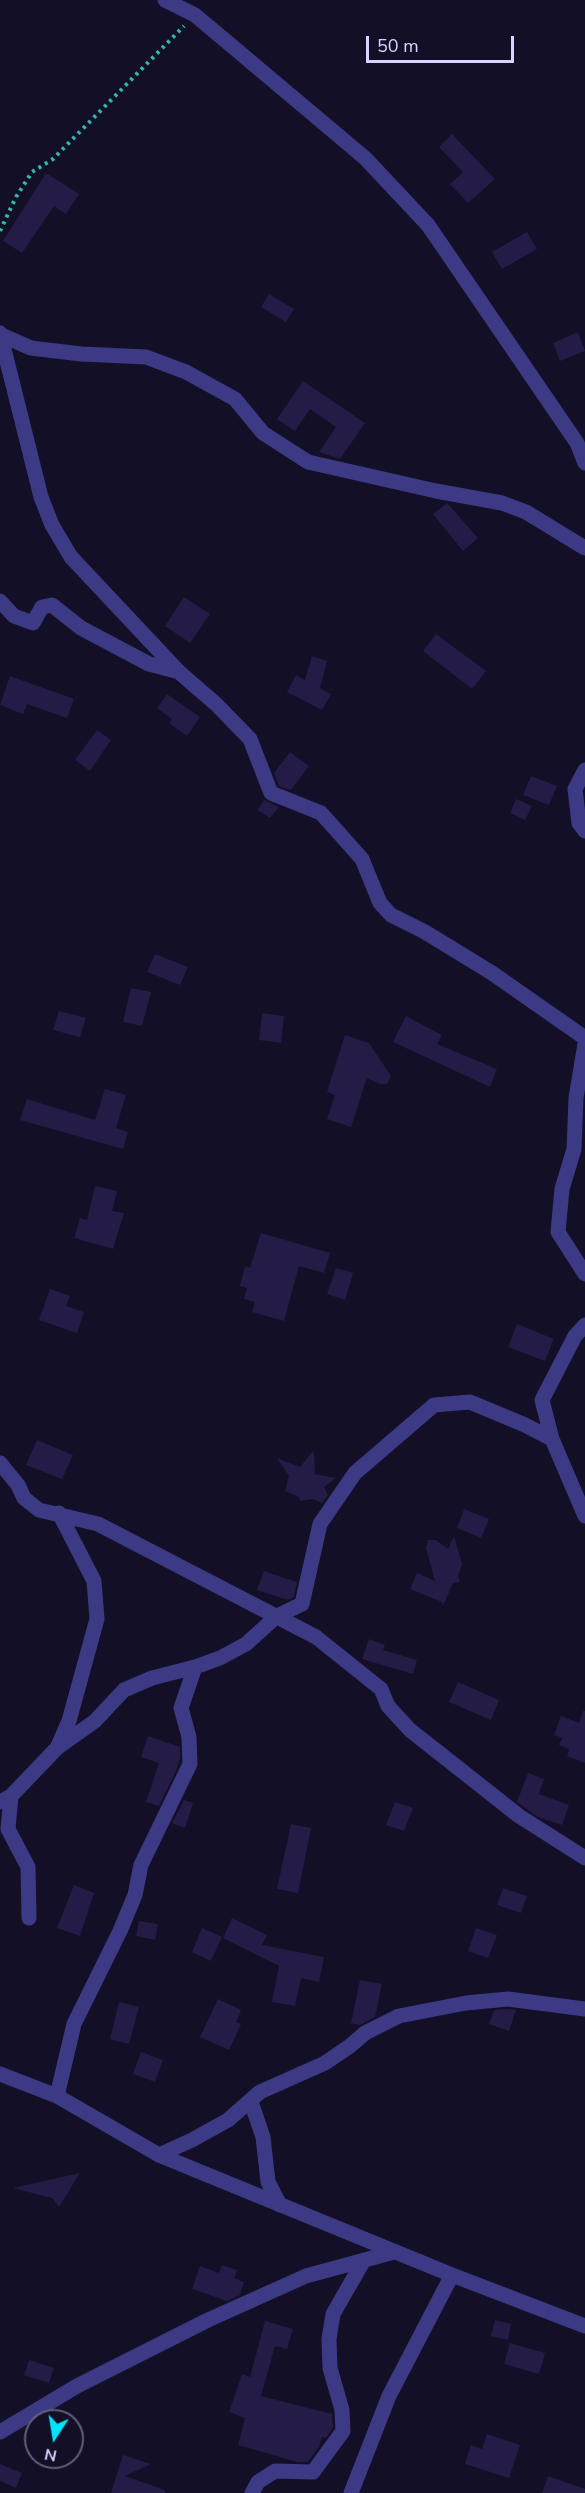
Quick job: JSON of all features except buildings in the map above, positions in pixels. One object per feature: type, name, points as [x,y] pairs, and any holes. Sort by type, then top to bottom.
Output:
[{"type":"street","points":[[165,0],[195,15],[365,158],[428,225],[577,443],[585,463]]},
{"type":"street","points":[[0,334],[31,348],[81,354],[146,357],[186,372],[236,399],[263,434],[308,462],[436,491],[502,503],[526,512],[585,548]]},
{"type":"street","points":[[0,334],[40,497],[52,525],[71,557],[179,672],[217,705],[250,739],[271,793],[321,813],[362,859],[380,903],[391,915],[425,932],[492,973],[585,1038]]},
{"type":"street","points":[[0,601],[14,616],[33,623],[42,607],[52,605],[81,628],[149,664],[179,672]]},
{"type":"street","points":[[585,770],[575,789],[579,823],[585,831]]},
{"type":"street","points":[[585,1044],[576,1098],[574,1149],[562,1189],[558,1232],[585,1274]]},
{"type":"street","points":[[585,1325],[575,1336],[542,1400],[552,1439],[585,1516]]},
{"type":"street","points":[[29,1918],[28,1867],[8,1829],[5,1799],[57,1748],[94,1721],[124,1690],[152,1678],[220,1658],[246,1644],[277,1616],[302,1604],[320,1524],[355,1473],[434,1405],[470,1402],[552,1439]]},
{"type":"street","points":[[1,1466],[18,1485],[24,1498],[39,1510],[98,1524],[316,1637],[381,1689],[388,1706],[410,1730],[519,1816],[585,1858]]},
{"type":"street","points":[[57,1748],[69,1722],[97,1619],[93,1581],[59,1513]]},
{"type":"street","points":[[57,2096],[74,2024],[120,1931],[135,1894],[141,1865],[190,1764],[189,1737],[181,1708],[195,1667]]},
{"type":"street","points":[[159,2155],[228,2120],[266,2089],[325,2063],[364,2033],[399,2016],[466,2003],[508,1999],[585,2009]]},
{"type":"street","points":[[0,2074],[57,2096],[159,2155],[394,2252],[585,2326]]},
{"type":"street","points":[[251,2102],[263,2137],[268,2182],[280,2205]]},
{"type":"street","points":[[0,2432],[76,2386],[208,2320],[306,2276],[394,2252]]},
{"type":"street","points":[[252,2493],[258,2482],[275,2471],[312,2472],[343,2431],[342,2410],[330,2368],[328,2339],[333,2314],[364,2260]]},
{"type":"street","points":[[351,2493],[389,2396],[452,2275]]},
{"type":"path","points":[[0,231],[16,197],[32,172],[52,159],[195,15]]}]
